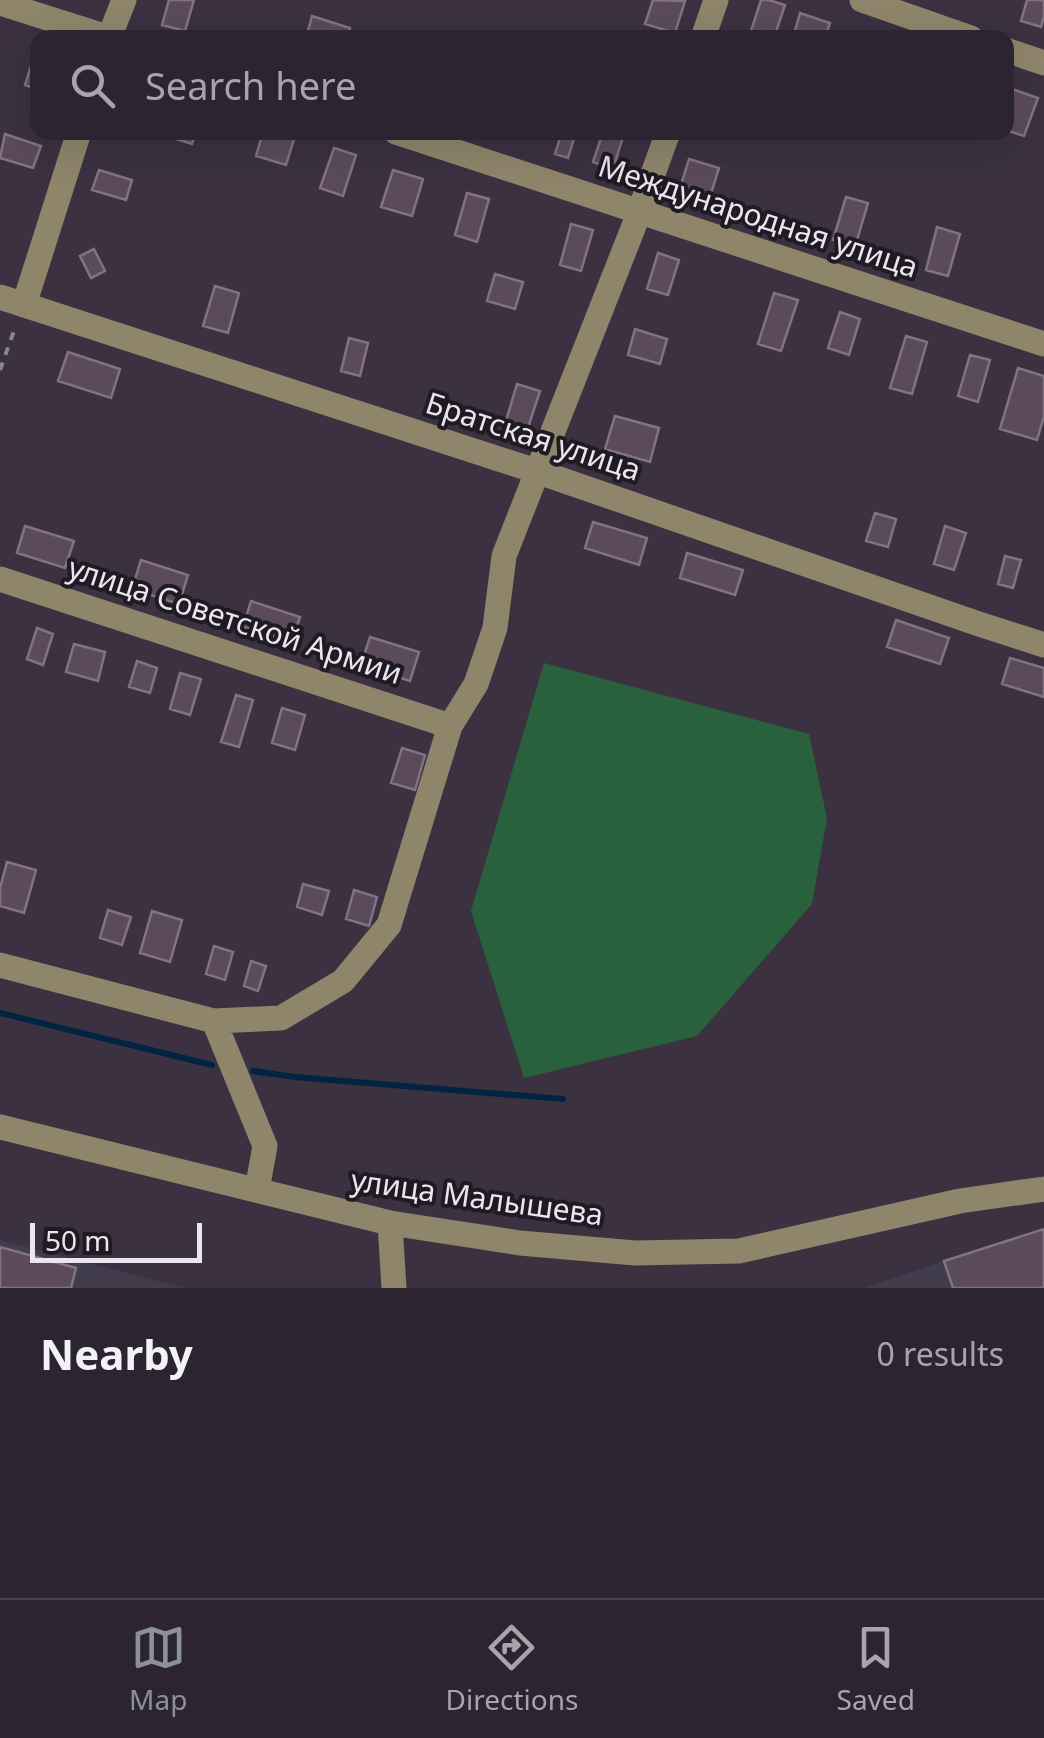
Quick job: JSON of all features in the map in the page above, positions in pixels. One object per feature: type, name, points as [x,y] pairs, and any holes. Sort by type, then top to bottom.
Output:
[{"type":"street","points":[[112,30],[124,0]]},
{"type":"street","points":[[705,30],[716,0]]},
{"type":"street","points":[[862,0],[947,30]]},
{"type":"street","points":[[0,3],[87,30]]},
{"type":"street","points":[[1014,53],[1044,64]]},
{"type":"street","points":[[12,301],[76,140]]},
{"type":"street","name":"Международная улица","points":[[420,140],[1044,344]]},
{"type":"street","points":[[0,965],[214,1022],[280,1018],[343,981],[390,925],[450,726],[476,684],[495,628],[504,556],[665,140]]},
{"type":"street","name":"Братская улица","points":[[12,301],[536,470],[1044,645]]},
{"type":"street","name":"улица Советской Армии","points":[[0,579],[450,726]]},
{"type":"street","points":[[214,1022],[265,1146],[257,1190]]},
{"type":"street","name":"улица Малышева","points":[[0,1127],[390,1224],[520,1244],[635,1253],[740,1251],[960,1201],[1044,1189]]},
{"type":"street","points":[[390,1224],[394,1288]]},
{"type":"path","points":[[0,370],[12,301]]},
{"type":"shaded area","points":[[1044,1229],[1044,1288],[864,1288],[944,1261]]},
{"type":"shaded area","points":[[0,1240],[185,1288],[0,1288]]},
{"type":"green space","points":[[544,663],[809,734],[827,818],[812,904],[697,1036],[524,1078],[471,911]]},
{"type":"building","points":[[169,0],[194,0],[185,30],[162,25]]},
{"type":"building","points":[[653,0],[685,1],[676,30],[645,24]]},
{"type":"building","points":[[761,0],[785,5],[777,30],[751,30]]},
{"type":"building","points":[[1027,0],[1044,0],[1041,27],[1021,21]]},
{"type":"building","points":[[800,13],[830,23],[828,30],[795,30]]},
{"type":"building","points":[[312,16],[350,28],[349,30],[308,30]]},
{"type":"building","points":[[1014,90],[1038,98],[1024,136],[1014,133]]},
{"type":"building","points":[[5,134],[41,146],[33,168],[0,158]]},
{"type":"building","points":[[261,140],[294,140],[286,165],[256,156]]},
{"type":"building","points":[[559,140],[574,140],[568,158],[555,154]]},
{"type":"building","points":[[600,140],[622,140],[613,169],[593,162]]},
{"type":"building","points":[[334,148],[356,155],[343,196],[320,188]]},
{"type":"building","points":[[689,159],[719,168],[710,197],[680,188]]},
{"type":"building","points":[[99,170],[132,180],[126,200],[92,190]]},
{"type":"building","points":[[393,170],[423,179],[412,216],[381,207]]},
{"type":"building","points":[[467,193],[489,199],[477,242],[455,235]]},
{"type":"building","points":[[846,197],[868,203],[855,247],[833,240]]},
{"type":"building","points":[[571,224],[593,230],[581,271],[560,265]]},
{"type":"building","points":[[937,227],[960,234],[948,276],[926,270]]},
{"type":"building","points":[[94,249],[105,271],[91,278],[80,256]]},
{"type":"building","points":[[658,253],[679,260],[668,295],[647,289]]},
{"type":"building","points":[[495,274],[523,282],[515,309],[487,301]]},
{"type":"building","points":[[215,286],[239,293],[228,333],[203,326]]},
{"type":"building","points":[[774,293],[798,300],[781,351],[758,344]]},
{"type":"building","points":[[840,312],[860,319],[849,355],[828,348]]},
{"type":"building","points":[[635,329],[667,339],[660,364],[628,355]]},
{"type":"building","points":[[906,336],[927,342],[912,394],[890,388]]},
{"type":"building","points":[[349,338],[368,343],[360,376],[341,371]]},
{"type":"building","points":[[68,352],[120,369],[111,398],[58,381]]},
{"type":"building","points":[[970,355],[990,360],[978,402],[958,396]]},
{"type":"building","points":[[1018,368],[1044,376],[1044,416],[1037,440],[1000,429]]},
{"type":"building","points":[[517,384],[540,391],[527,431],[505,424]]},
{"type":"building","points":[[615,416],[659,428],[650,462],[605,449]]},
{"type":"building","points":[[875,513],[896,519],[888,547],[866,541]]},
{"type":"building","points":[[593,522],[647,538],[639,565],[585,548]]},
{"type":"building","points":[[25,526],[74,541],[65,568],[17,553]]},
{"type":"building","points":[[945,526],[966,533],[954,570],[934,564]]},
{"type":"building","points":[[687,553],[743,570],[735,595],[680,578]]},
{"type":"building","points":[[1005,556],[1021,560],[1013,588],[998,584]]},
{"type":"building","points":[[141,560],[188,575],[179,604],[132,589]]},
{"type":"building","points":[[251,601],[300,617],[292,642],[243,627]]},
{"type":"building","points":[[896,620],[949,638],[940,664],[887,647]]},
{"type":"building","points":[[37,628],[53,634],[43,665],[27,659]]},
{"type":"building","points":[[370,637],[419,652],[410,681],[361,665]]},
{"type":"building","points":[[74,644],[105,652],[98,681],[66,672]]},
{"type":"building","points":[[1010,658],[1044,668],[1044,697],[1002,684]]},
{"type":"building","points":[[137,661],[157,668],[150,693],[129,687]]},
{"type":"building","points":[[180,673],[201,679],[190,715],[170,709]]},
{"type":"building","points":[[236,695],[253,700],[239,747],[221,742]]},
{"type":"building","points":[[282,708],[305,715],[295,750],[272,743]]},
{"type":"building","points":[[402,748],[425,755],[415,790],[391,783]]},
{"type":"building","points":[[7,862],[36,870],[24,913],[0,906]]},
{"type":"building","points":[[303,884],[329,891],[322,915],[297,907]]},
{"type":"building","points":[[354,890],[377,897],[369,926],[346,919]]},
{"type":"building","points":[[108,910],[131,917],[122,945],[100,938]]},
{"type":"building","points":[[152,911],[182,920],[170,962],[140,953]]},
{"type":"building","points":[[214,946],[233,952],[225,980],[206,974]]},
{"type":"building","points":[[251,961],[266,966],[258,991],[244,986]]},
{"type":"building","points":[[1044,1229],[1044,1288],[953,1288],[944,1261]]},
{"type":"building","points":[[0,1247],[76,1268],[71,1288],[0,1288]]},
{"type":"waterway","points":[[0,1013],[212,1065]]},
{"type":"waterway","points":[[253,1071],[563,1099]]}]
